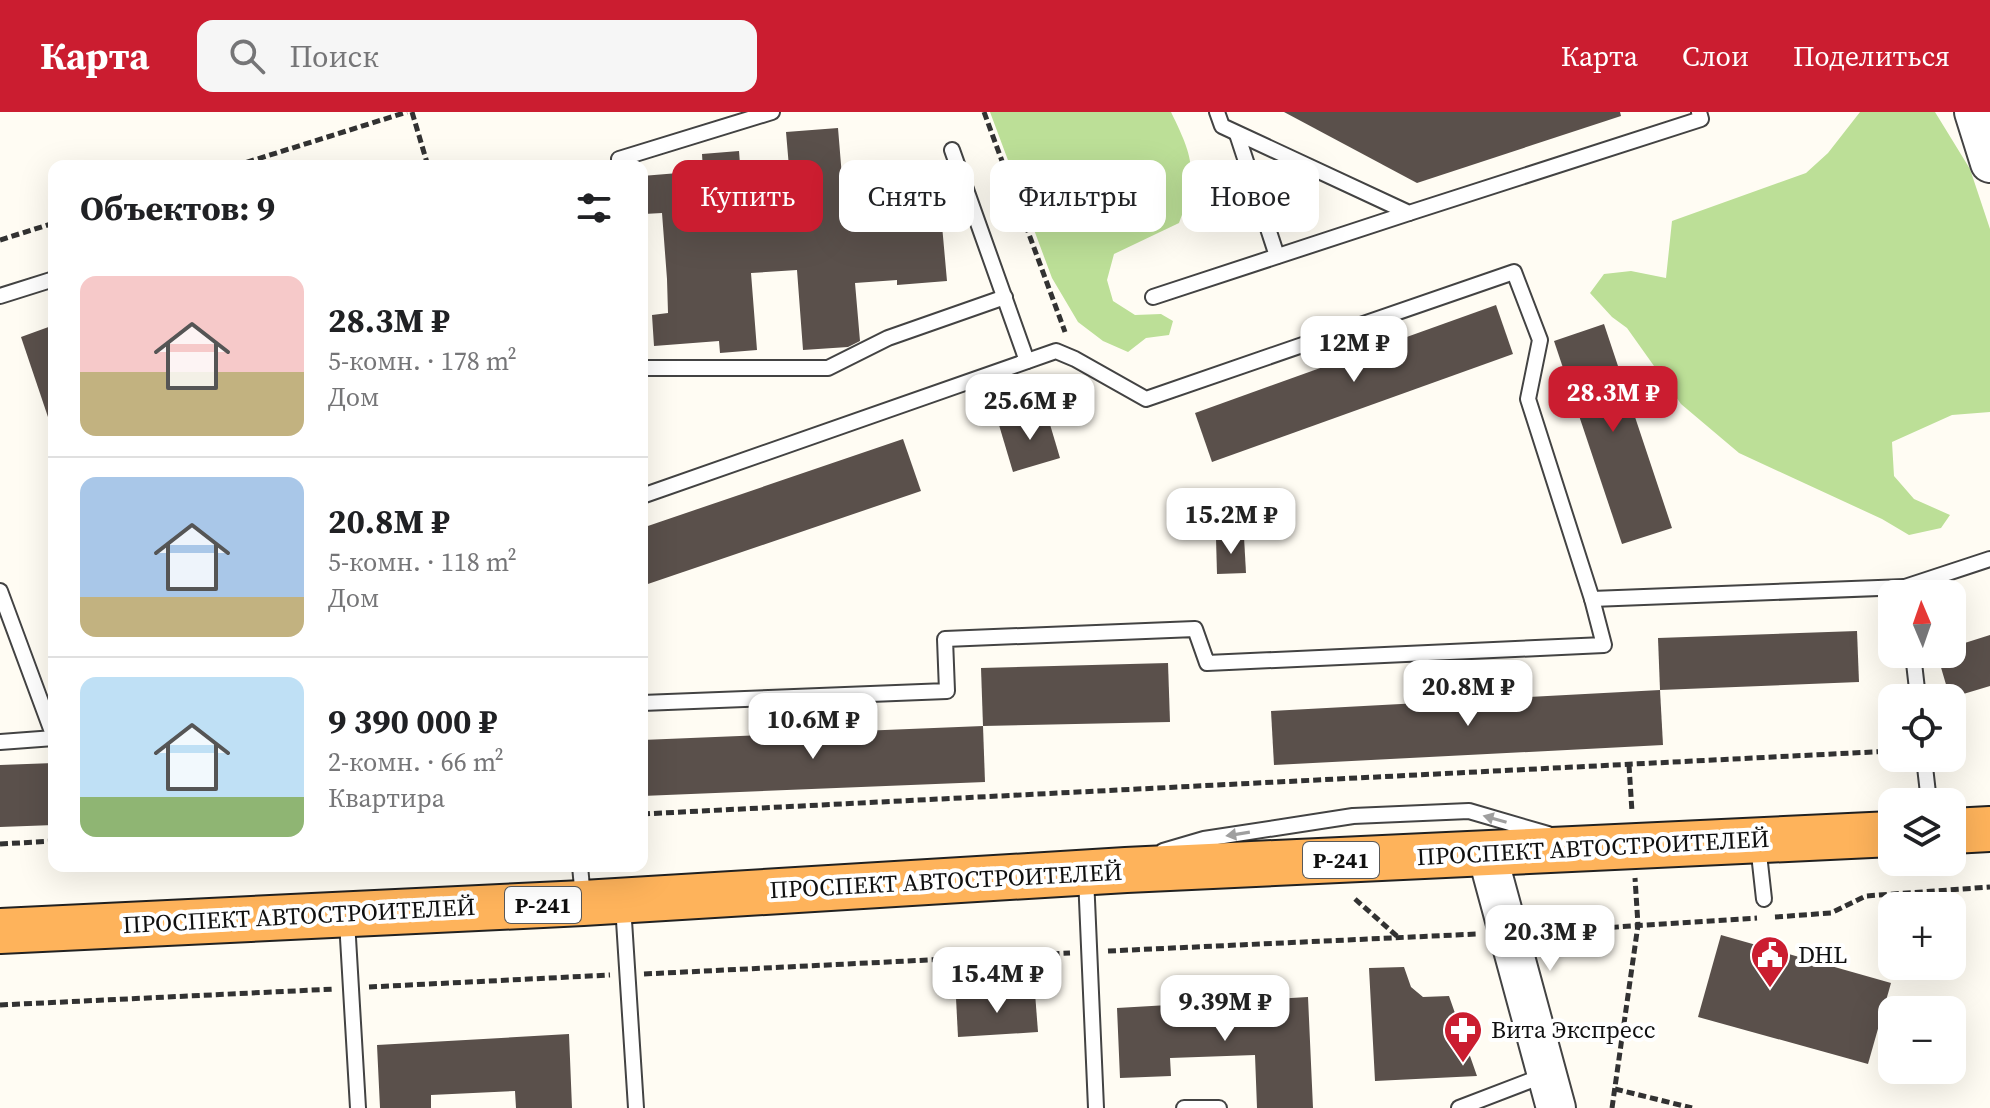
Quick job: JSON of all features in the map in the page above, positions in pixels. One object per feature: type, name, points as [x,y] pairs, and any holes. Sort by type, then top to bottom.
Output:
[{"type":"highway","points":[[1966,830],[1990,829]]},
{"type":"highway","name":"ПРОСПЕКТ АВТОСТРОИТЕЛЕЙ","points":[[0,931],[346,913],[595,890],[1086,873],[1878,835]]},
{"type":"street","points":[[1974,112],[1990,163]]},
{"type":"street","points":[[1487,854],[1551,1091]]},
{"type":"lane","points":[[619,160],[772,112]]},
{"type":"lane","points":[[1217,112],[1222,126],[1237,134],[1409,213]]},
{"type":"lane","points":[[1153,297],[1701,119],[1699,112]]},
{"type":"lane","points":[[1237,134],[1277,256]]},
{"type":"lane","points":[[952,150],[1027,361]]},
{"type":"lane","points":[[648,494],[1056,351],[1146,399],[1514,272],[1540,340],[1528,399],[1604,645],[1207,663],[1195,629],[945,639],[947,691],[648,703]]},
{"type":"lane","points":[[0,296],[48,281]]},
{"type":"lane","points":[[648,368],[828,368],[888,338],[1005,297]]},
{"type":"lane","points":[[1935,580],[1990,559]]},
{"type":"lane","points":[[0,591],[48,722]]},
{"type":"lane","points":[[1592,599],[1878,592]]},
{"type":"lane","points":[[0,742],[48,738]]},
{"type":"lane","points":[[1096,1108],[1086,873],[1204,839],[1353,816],[1469,811],[1615,848]]},
{"type":"lane","points":[[1758,841],[1764,899]]},
{"type":"lane","points":[[595,890],[628,975],[636,1108]]},
{"type":"lane","points":[[346,913],[358,1108]]},
{"type":"lane","points":[[1459,1108],[1551,1091]]},
{"type":"lane","points":[[1184,1108],[1219,1108]]},
{"type":"path","points":[[254,160],[410,112],[426,160]]},
{"type":"path","points":[[984,112],[1075,359]]},
{"type":"path","points":[[0,240],[48,225]]},
{"type":"path","points":[[648,814],[1878,752]]},
{"type":"path","points":[[1612,1108],[1638,925],[1615,848],[1629,765]]},
{"type":"path","points":[[0,844],[48,841]]},
{"type":"path","points":[[0,1005],[1507,934],[1831,913],[1866,896],[1990,887]]},
{"type":"path","points":[[1355,899],[1399,937]]},
{"type":"path","points":[[1615,1089],[1692,1108]]},
{"type":"green space","points":[[990,112],[1171,112],[1190,160],[1182,160],[1182,214],[1179,223],[1166,229],[1166,160],[1008,160]]},
{"type":"green space","points":[[1860,112],[1935,112],[1970,169],[1990,229],[1990,412],[1952,415],[1892,442],[1894,476],[1914,499],[1950,515],[1941,528],[1909,535],[1882,519],[1739,453],[1681,404],[1627,328],[1590,293],[1604,274],[1631,271],[1666,278],[1672,221],[1806,173],[1828,153]]},
{"type":"green space","points":[[1035,232],[1160,232],[1114,254],[1107,280],[1113,301],[1135,315],[1161,314],[1173,321],[1169,335],[1146,338],[1128,352],[1103,341],[1078,322],[1052,278]]},
{"type":"building","points":[[1284,112],[1620,112],[1621,116],[1417,183]]},
{"type":"building","points":[[838,128],[839,232],[943,232],[947,281],[897,285],[897,280],[855,283],[860,341],[848,347],[803,350],[797,270],[751,273],[757,350],[720,353],[719,341],[654,346],[652,315],[668,313],[667,279],[662,213],[648,214],[648,176],[672,174],[672,232],[823,232],[823,160],[788,160],[786,132]]},
{"type":"building","points":[[739,151],[740,160],[702,160],[702,154]]},
{"type":"building","points":[[1496,305],[1513,354],[1212,462],[1195,413]]},
{"type":"building","points":[[1604,324],[1672,528],[1622,544],[1554,341]]},
{"type":"building","points":[[48,327],[48,417],[21,337]]},
{"type":"building","points":[[1046,411],[1060,458],[1013,472],[999,425]]},
{"type":"building","points":[[903,439],[921,491],[648,584],[648,526]]},
{"type":"building","points":[[1244,537],[1246,573],[1217,574],[1216,538]]},
{"type":"building","points":[[1857,631],[1859,682],[1660,690],[1658,638]]},
{"type":"building","points":[[1990,635],[1990,686],[1966,693],[1966,684],[1946,684],[1941,668],[1966,668],[1966,643]]},
{"type":"building","points":[[1168,663],[1170,722],[983,726],[981,668]]},
{"type":"building","points":[[1660,690],[1663,745],[1274,765],[1271,711]]},
{"type":"building","points":[[983,726],[985,782],[648,796],[648,740]]},
{"type":"building","points":[[48,763],[48,825],[0,827],[0,765]]},
{"type":"building","points":[[1721,935],[1891,983],[1887,996],[1878,996],[1878,1029],[1868,1064],[1698,1017]]},
{"type":"building","points":[[1404,967],[1411,987],[1423,997],[1449,996],[1477,1076],[1375,1081],[1369,968]]},
{"type":"building","points":[[1035,993],[1038,1032],[958,1037],[956,998]]},
{"type":"building","points":[[1308,997],[1313,1108],[1257,1108],[1255,1055],[1170,1058],[1171,1076],[1120,1078],[1117,1008]]},
{"type":"building","points":[[569,1034],[572,1108],[516,1108],[515,1091],[431,1095],[431,1108],[380,1108],[377,1045]]},
{"type":"place","name":"DHL","points":[[1770,989]]},
{"type":"place","name":"Вита Экспресс","points":[[1463,1064]]}]
